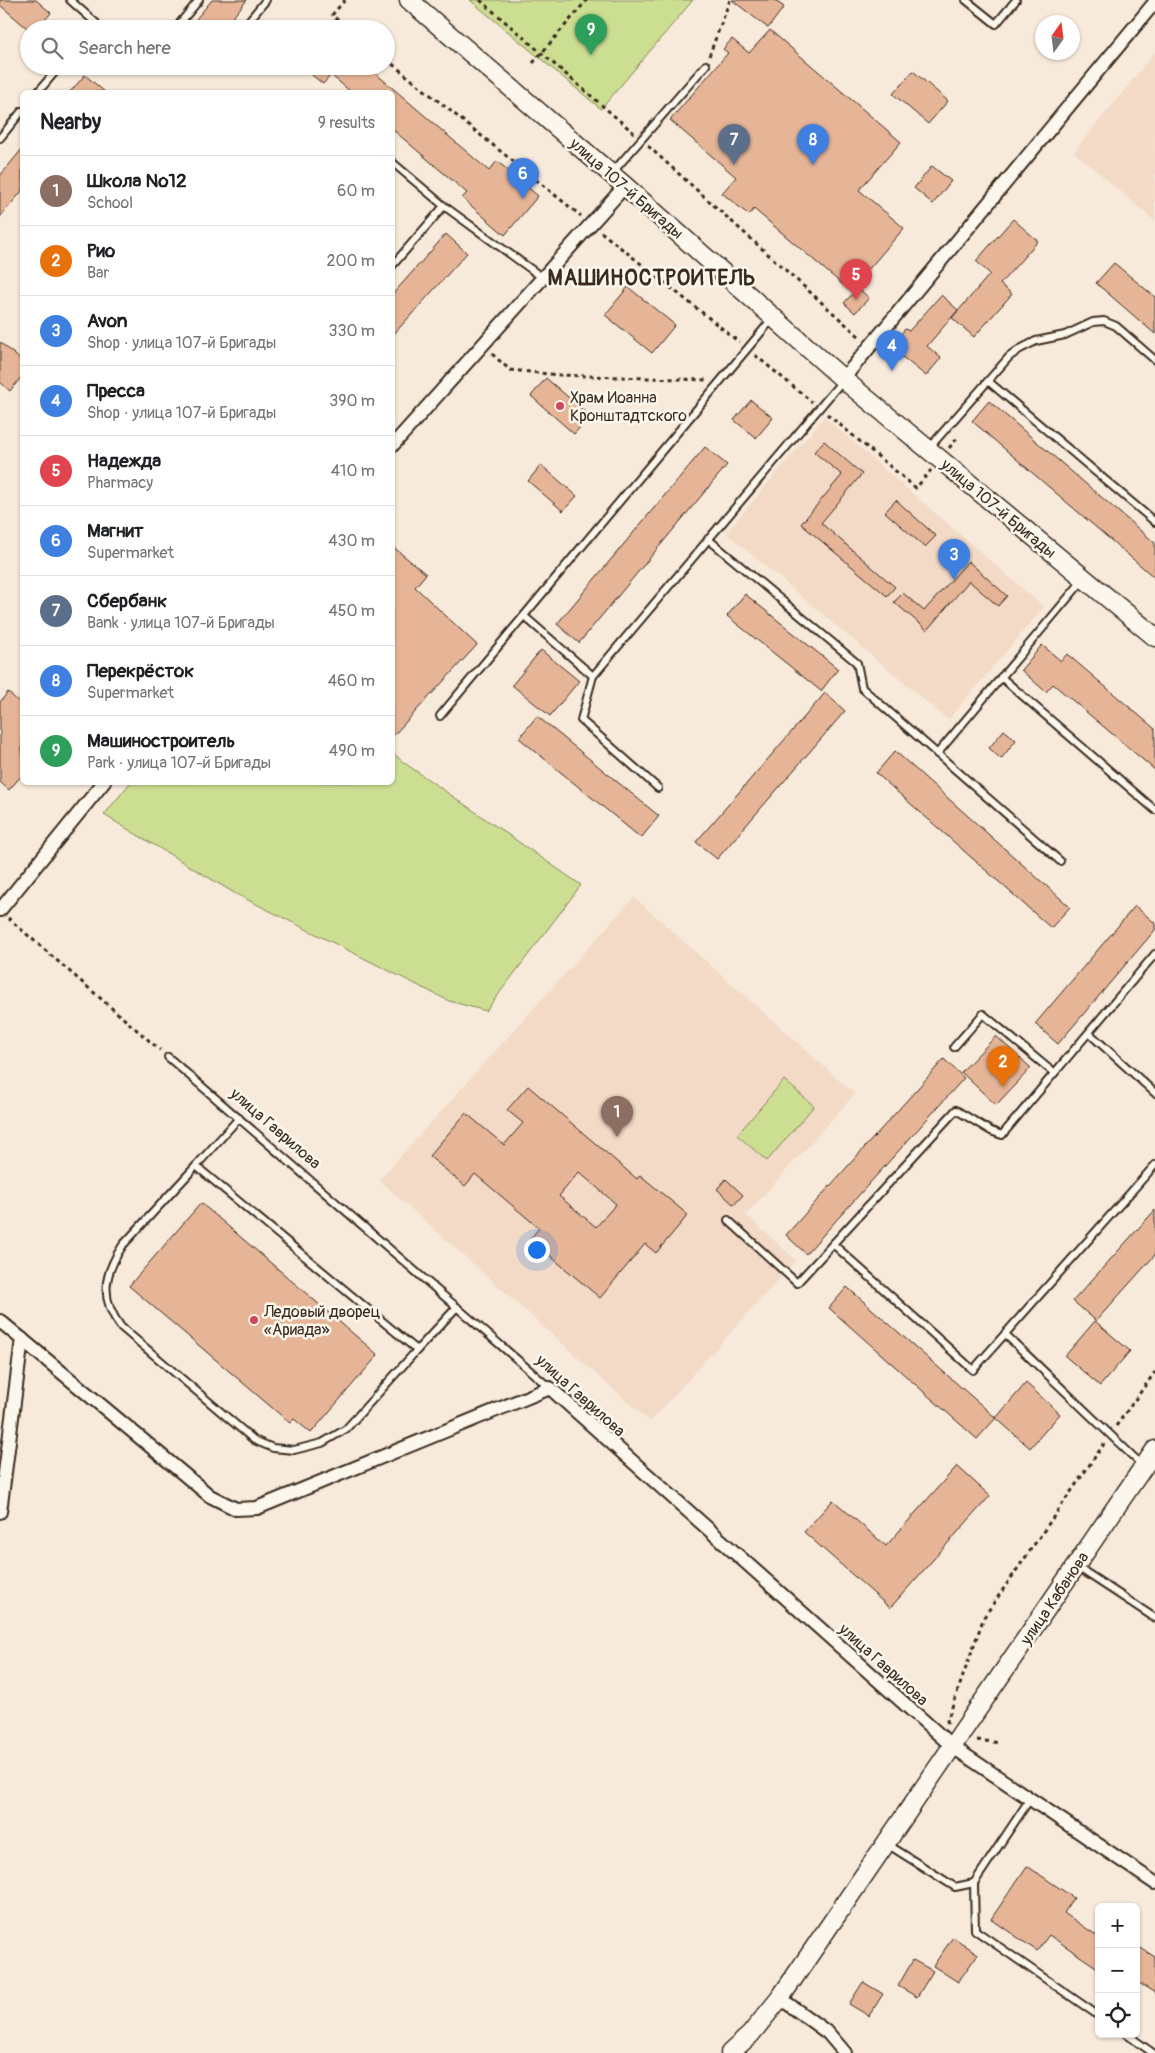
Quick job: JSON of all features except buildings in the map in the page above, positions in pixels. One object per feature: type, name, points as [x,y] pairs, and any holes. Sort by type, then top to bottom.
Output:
[{"type":"main road","name":"улица 107-й Бригады","points":[[410,0],[844,379],[1155,637]]},
{"type":"main road","name":"улица Кабанова","points":[[730,2053],[750,2035],[780,1998],[1155,1450]]},
{"type":"street","points":[[844,379],[1155,2]]},
{"type":"street","points":[[395,443],[592,225],[618,180]]},
{"type":"street","points":[[4,914],[102,785]]},
{"type":"street","points":[[0,1321],[210,1496],[236,1509],[257,1508],[550,1388]]},
{"type":"street","points":[[0,1512],[22,1339]]},
{"type":"street","name":"улица Гаврилова","points":[[550,1388],[957,1740],[1030,1799],[1155,1883]]},
{"type":"street","points":[[780,1998],[828,2033],[845,2053]]},
{"type":"lane","points":[[70,0],[93,20]]},
{"type":"lane","points":[[182,20],[199,0]]},
{"type":"lane","points":[[249,20],[266,0]]},
{"type":"lane","points":[[966,0],[996,24],[1016,0]]},
{"type":"lane","points":[[618,180],[642,140],[706,65]]},
{"type":"lane","points":[[40,90],[52,75]]},
{"type":"lane","points":[[0,138],[20,113]]},
{"type":"lane","points":[[395,165],[444,206],[543,278]]},
{"type":"lane","points":[[395,263],[444,206]]},
{"type":"lane","points":[[440,716],[774,317]]},
{"type":"lane","points":[[934,454],[988,381],[1009,357],[1036,341],[1065,335],[1093,322],[1104,321],[1116,326],[1155,360]]},
{"type":"lane","points":[[658,788],[581,720],[592,676],[818,407],[844,379]]},
{"type":"lane","points":[[988,381],[1155,522]]},
{"type":"lane","points":[[708,539],[857,662],[862,688],[1060,860]]},
{"type":"lane","points":[[937,754],[1084,578]]},
{"type":"lane","points":[[524,616],[592,676]]},
{"type":"lane","points":[[1001,677],[1155,810]]},
{"type":"lane","points":[[728,1220],[797,1283],[956,1110],[1002,1135],[1155,954]]},
{"type":"lane","points":[[954,1047],[983,1014],[1054,1073]]},
{"type":"lane","points":[[1089,1033],[1155,1093]]},
{"type":"lane","name":"улица Гаврилова","points":[[168,1057],[550,1388]]},
{"type":"lane","points":[[239,1118],[123,1245],[113,1259],[108,1276],[106,1295],[110,1312],[121,1327],[254,1440],[273,1448],[294,1450],[322,1443],[346,1429],[457,1307]]},
{"type":"lane","points":[[833,1244],[973,1370],[1155,1165]]},
{"type":"lane","points":[[196,1166],[417,1350]]},
{"type":"lane","points":[[1005,1334],[1144,1466]]},
{"type":"lane","points":[[1076,1566],[1155,1618]]},
{"type":"lane","points":[[1030,1799],[974,1883],[975,1930],[1095,2013]]},
{"type":"lane","points":[[887,1844],[955,1886],[974,1883]]},
{"type":"lane","points":[[1132,2038],[1153,2053]]},
{"type":"path","points":[[337,20],[332,16],[345,0]]},
{"type":"path","points":[[480,0],[642,140],[870,346]]},
{"type":"path","points":[[533,63],[587,0]]},
{"type":"path","points":[[706,65],[730,0]]},
{"type":"path","points":[[395,66],[748,349],[916,488],[934,454],[960,436]]},
{"type":"path","points":[[481,346],[510,370],[559,375],[701,380],[722,379]]},
{"type":"path","points":[[4,914],[168,1057]]},
{"type":"path","points":[[1000,1743],[970,1739],[957,1740],[947,1721],[984,1618],[1155,1372]]},
{"type":"shaded area","points":[[1155,52],[1155,221],[1074,152]]},
{"type":"shaded area","points":[[824,417],[1044,607],[948,720],[726,533]]},
{"type":"shaded area","points":[[634,897],[855,1094],[746,1215],[796,1260],[650,1422],[379,1180]]},
{"type":"green space","points":[[470,0],[693,0],[601,109]]},
{"type":"green space","points":[[395,755],[581,885],[486,1011],[449,1001],[236,894],[104,815],[128,785],[395,785]]},
{"type":"green space","points":[[784,1080],[814,1106],[767,1161],[737,1135]]},
{"type":"place","name":"Машиностроитель","points":[[591,55]]},
{"type":"place","name":"Сбербанк","points":[[734,165]]},
{"type":"place","name":"Перекрёсток","points":[[813,165]]},
{"type":"place","name":"Магнит","points":[[523,199]]},
{"type":"place","name":"Надежда","points":[[856,300]]},
{"type":"place","name":"Пресса","points":[[892,371]]},
{"type":"place","name":"Храм Иоанна Кронштадтского","points":[[560,406]]},
{"type":"place","name":"Avon","points":[[954,580]]},
{"type":"place","name":"Рио","points":[[1003,1087]]},
{"type":"place","name":"Школа №12","points":[[617,1137]]},
{"type":"place","name":"Ледовый дворец «Ариада»","points":[[254,1320]]},
{"type":"district","name":"МАШИНОСТРОИТЕЛЬ","points":[[652,278]]}]
